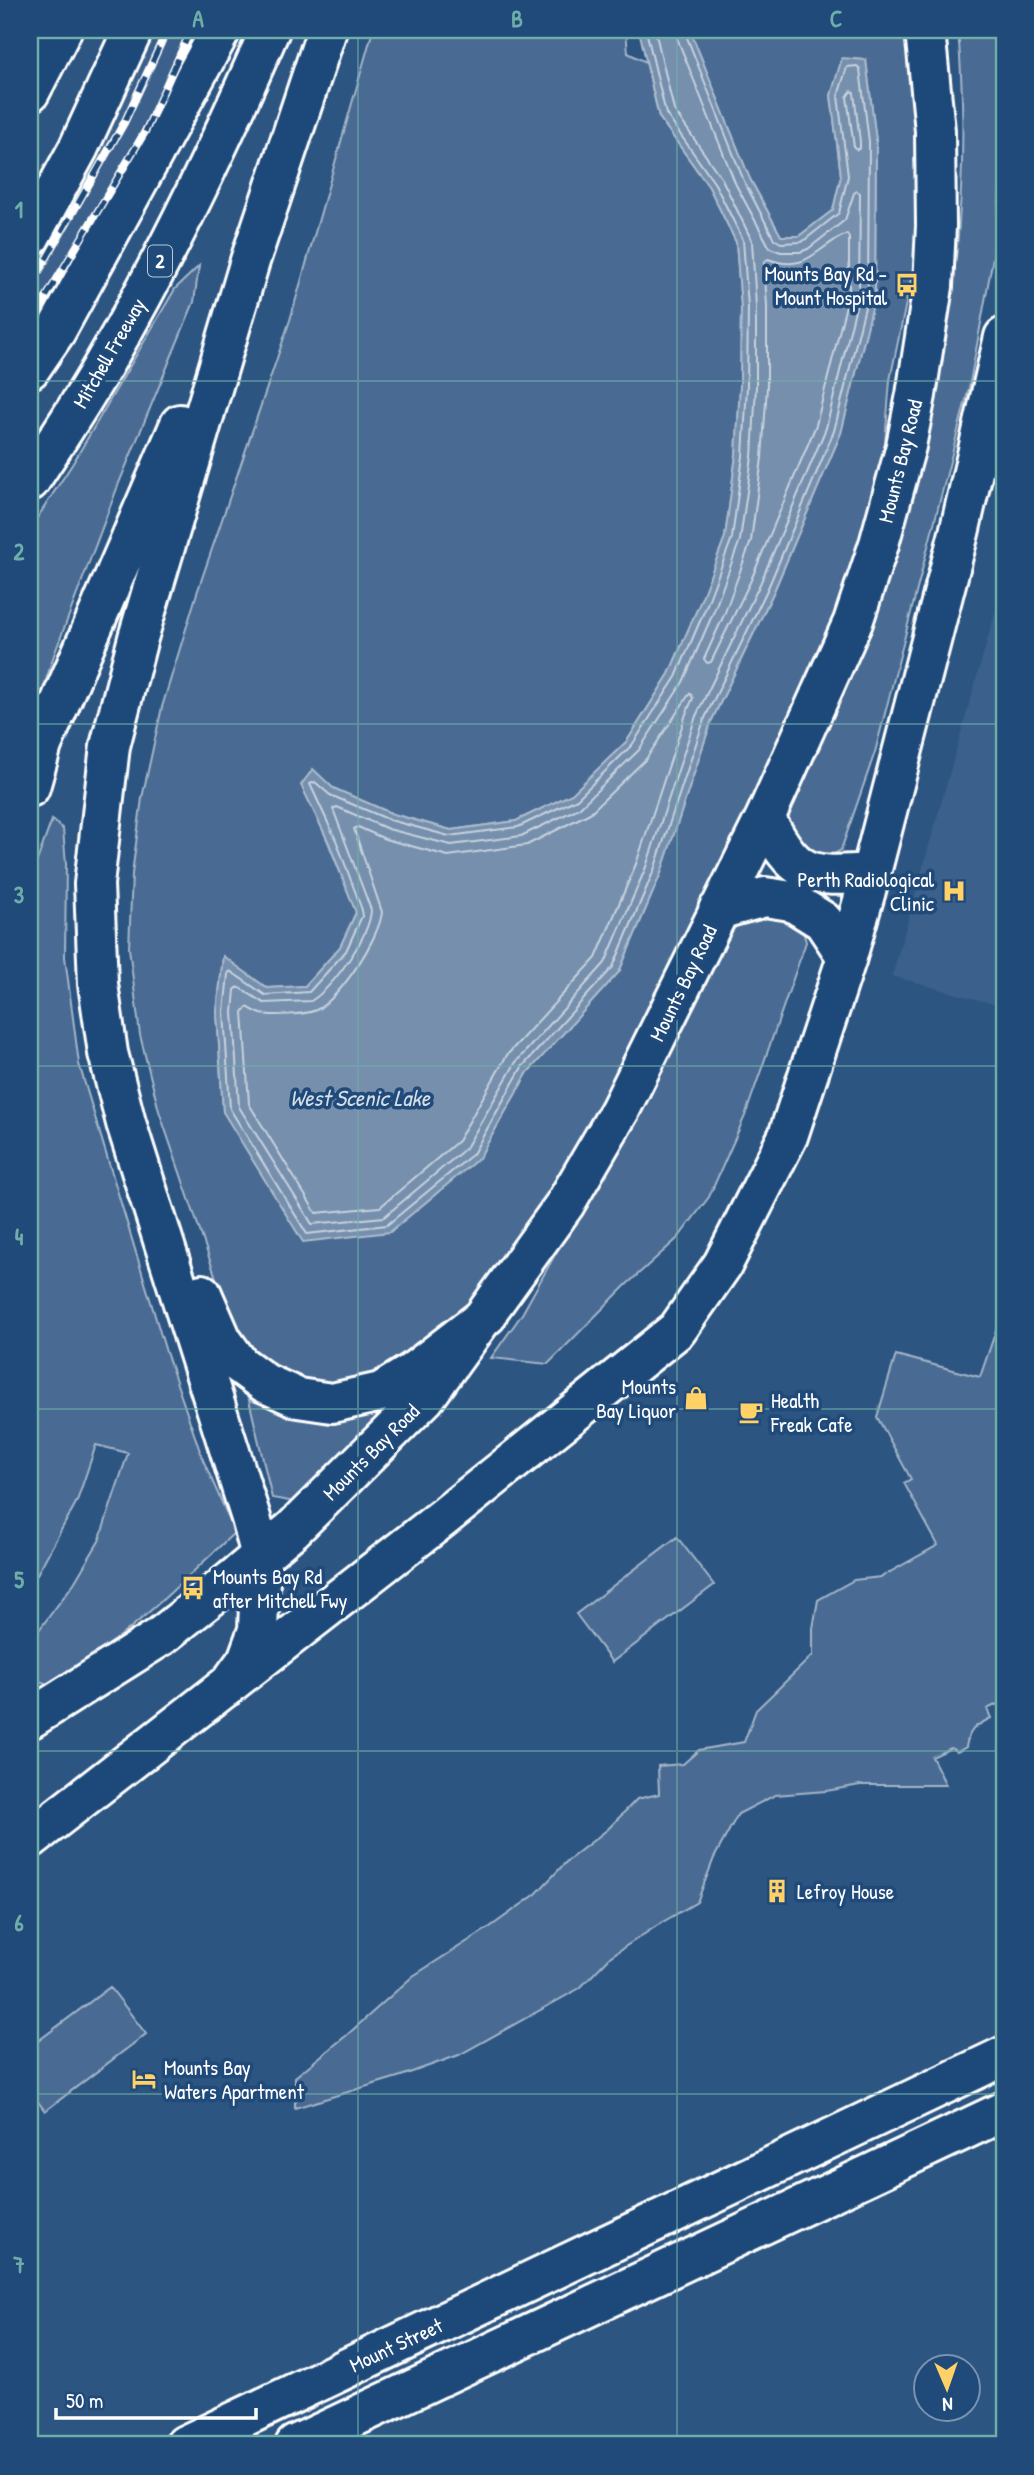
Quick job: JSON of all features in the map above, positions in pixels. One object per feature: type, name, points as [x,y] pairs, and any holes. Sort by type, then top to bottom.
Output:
[{"type":"main road","points":[[30,40],[36,30]]},
{"type":"main road","points":[[30,92],[62,30]]},
{"type":"main road","points":[[30,237],[78,149],[133,30]]},
{"type":"main road","points":[[30,369],[56,331],[188,94],[220,30]]},
{"type":"main road","name":"Mitchell Freeway","points":[[30,481],[110,355],[155,272],[220,142],[270,30]]},
{"type":"main road","points":[[228,1686],[247,1660],[258,1630],[261,1556],[126,1123],[108,1053],[98,984],[94,884],[110,746],[138,638],[250,261],[327,30]]},
{"type":"main road","name":"Mounts Bay Road","points":[[30,1719],[160,1637],[261,1556],[292,1530],[425,1398],[565,1204],[620,1110],[765,818],[853,622],[882,532],[914,408],[933,286],[936,226],[935,131],[925,30]]},
{"type":"main road","points":[[30,787],[42,745],[250,261]]},
{"type":"main road","points":[[30,1839],[444,1517],[677,1330],[723,1264],[788,1136],[847,957],[959,533],[1004,337]]},
{"type":"main road","points":[[765,818],[781,849],[800,869],[832,876],[871,873]]},
{"type":"main road","points":[[719,911],[765,897],[791,901],[823,922],[847,957]]},
{"type":"main road","points":[[126,1123],[222,1340],[239,1364],[265,1383],[298,1398],[332,1403],[380,1392],[413,1371],[487,1315]]},
{"type":"main road","name":"Mount Street","points":[[185,2445],[1004,2056]]},
{"type":"main road","points":[[295,2445],[1004,2111]]},
{"type":"main road","points":[[870,2119],[891,2164]]},
{"type":"main road","points":[[607,2244],[628,2288]]},
{"type":"shaded area","points":[[151,30],[209,30],[30,352],[30,271],[67,204]]},
{"type":"shaded area","points":[[373,30],[626,30],[628,53],[646,62],[659,117],[709,187],[736,242],[741,307],[740,386],[736,455],[725,537],[669,674],[627,741],[572,794],[516,821],[451,830],[393,814],[333,788],[312,770],[318,817],[356,912],[340,947],[305,986],[267,988],[223,957],[217,1012],[223,1112],[479,1158],[528,1072],[619,972],[661,873],[711,722],[774,591],[841,433],[875,296],[876,141],[866,60],[831,95],[841,176],[833,210],[799,236],[781,236],[750,179],[690,30],[915,30],[922,148],[916,255],[890,380],[883,469],[850,576],[799,699],[688,935],[651,1003],[583,1143],[518,1249],[457,1324],[357,1384],[323,1385],[284,1374],[257,1357],[230,1319],[159,1111],[140,1035],[129,948],[132,874],[142,798],[162,707],[197,593],[290,320]]},
{"type":"shaded area","points":[[958,30],[1004,30],[1004,139],[996,241],[969,388],[875,752],[841,850],[825,859],[803,855],[786,829],[788,807],[875,602],[923,458],[942,358],[959,218],[962,124]]},
{"type":"shaded area","points":[[199,266],[194,302],[119,483],[54,655],[30,730],[30,529],[73,463],[175,289]]},
{"type":"shaded area","points":[[1004,581],[1004,1007],[892,976]]},
{"type":"shaded area","points":[[52,820],[63,829],[66,864],[65,957],[79,1064],[166,1352],[203,1460],[235,1532],[124,1633],[101,1652],[51,1685],[30,1678],[30,1642],[74,1583],[99,1541],[128,1453],[96,1445],[77,1501],[30,1587],[30,880]]},
{"type":"shaded area","points":[[762,911],[801,924],[806,942],[745,1116],[709,1197],[678,1238],[625,1286],[548,1364],[491,1358],[522,1314],[616,1145],[721,946],[738,924]]},
{"type":"shaded area","points":[[1004,1307],[1004,1701],[987,1709],[991,1718],[974,1729],[966,1747],[957,1752],[951,1748],[932,1757],[946,1785],[860,1785],[775,1795],[738,1814],[714,1858],[697,1902],[611,1956],[580,1988],[459,2055],[401,2076],[295,2108],[295,2077],[413,1976],[536,1894],[567,1861],[608,1829],[637,1799],[659,1794],[658,1766],[683,1764],[699,1750],[744,1742],[756,1710],[813,1655],[813,1628],[818,1600],[854,1580],[881,1577],[938,1545],[904,1483],[911,1479],[877,1417],[896,1355],[980,1377]]},
{"type":"shaded area","points":[[409,1389],[295,1502],[272,1498],[249,1400],[296,1414]]},
{"type":"shaded area","points":[[677,1537],[714,1585],[612,1662],[576,1614]]},
{"type":"shaded area","points":[[110,1987],[146,2034],[45,2111],[30,2091],[30,2047]]},
{"type":"water","name":"West Scenic Lake","points":[[639,30],[690,30],[750,179],[781,236],[799,236],[833,210],[841,176],[831,95],[842,58],[866,60],[876,141],[875,296],[841,433],[774,591],[711,722],[661,873],[619,972],[528,1072],[479,1158],[390,1232],[303,1242],[223,1112],[217,1012],[223,956],[267,988],[305,986],[340,947],[356,913],[329,843],[301,785],[313,769],[333,788],[393,814],[451,830],[516,821],[572,794],[627,741],[669,674],[725,537],[736,455],[740,386],[741,307],[736,242],[709,187],[659,117]]},
{"type":"railway","points":[[30,287],[124,123],[167,30]]},
{"type":"railway","points":[[30,324],[145,132],[191,30]]},
{"type":"place","name":"Mounts Bay Rd - Mount Hospital","points":[[907,285]]},
{"type":"place","name":"Perth Radiological Clinic","points":[[954,891]]},
{"type":"place","name":"Mounts Bay Liquor","points":[[696,1398]]},
{"type":"place","name":"Health Freak Cafe","points":[[751,1412]]},
{"type":"place","name":"Mounts Bay Rd after Mitchell Fwy","points":[[193,1588]]},
{"type":"place","name":"Lefroy House","points":[[777,1891]]},
{"type":"place","name":"Mounts Bay Waters Apartment","points":[[144,2079]]}]
